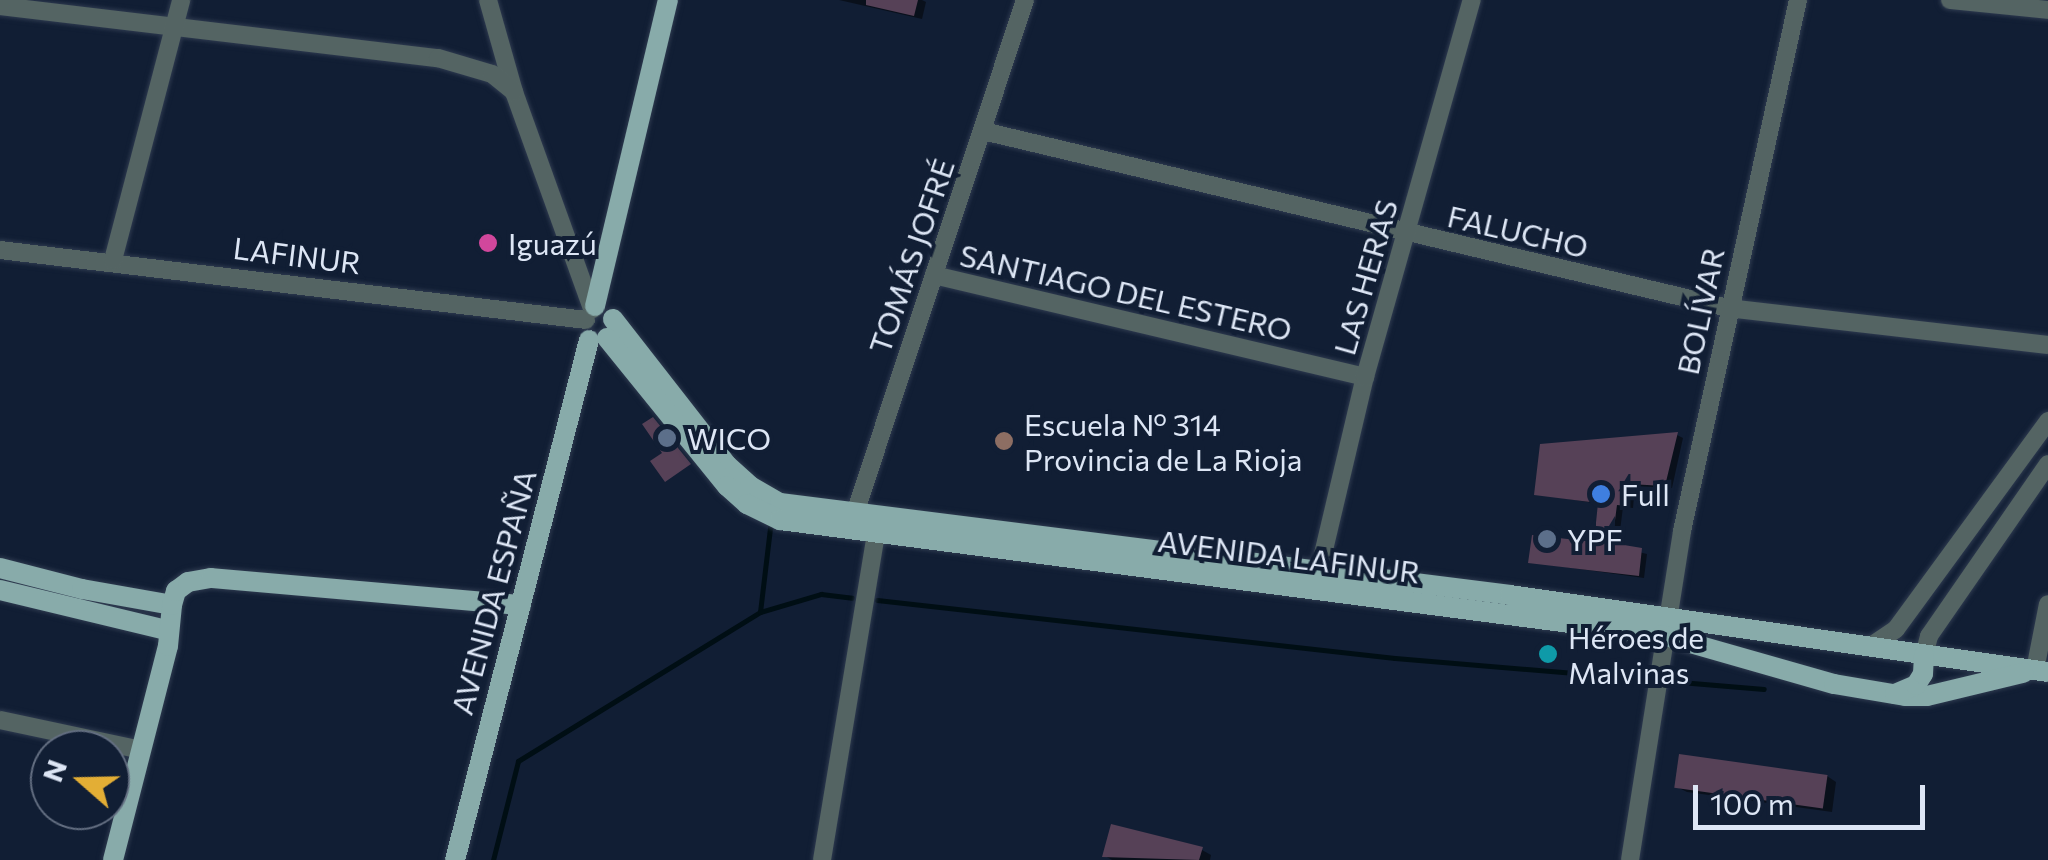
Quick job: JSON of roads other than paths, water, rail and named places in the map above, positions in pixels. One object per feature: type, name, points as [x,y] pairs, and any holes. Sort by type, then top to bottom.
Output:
[{"type":"main road","name":"AVENIDA ESPAÑA","points":[[455,860],[598,320],[668,0]]},
{"type":"main road","name":"AVENIDA LAFINUR","points":[[598,320],[750,486],[780,502],[852,521],[1320,571],[1664,626],[1834,684],[1893,694],[1927,696],[2041,671]]},
{"type":"main road","name":"AVENIDA LAFINUR","points":[[852,521],[876,533],[1664,626],[1829,640],[2041,671]]},
{"type":"main road","points":[[0,568],[82,589],[172,605]]},
{"type":"main road","points":[[113,860],[156,645],[166,630],[176,591],[188,582],[211,578],[521,605]]},
{"type":"main road","points":[[0,590],[166,630]]},
{"type":"main road","points":[[1829,640],[1818,650],[1815,664],[1823,678],[1834,684]]},
{"type":"main road","points":[[1893,694],[1916,685],[1923,674],[1924,655]]},
{"type":"main road","points":[[101,860],[136,749]]},
{"type":"street","points":[[113,260],[180,0]]},
{"type":"street","points":[[488,0],[514,92],[598,320]]},
{"type":"street","name":"TOMÁS JOFRÉ","points":[[852,521],[1025,0]]},
{"type":"street","name":"LAS HERAS","points":[[1320,571],[1365,377],[1472,0]]},
{"type":"street","name":"BOLÍVAR","points":[[1630,860],[1664,626],[1728,308],[1798,0]]},
{"type":"street","points":[[1950,0],[2006,2],[2048,10]]},
{"type":"street","points":[[0,6],[448,60],[492,74],[514,92]]},
{"type":"street","name":"FALUCHO","points":[[983,130],[1728,308],[2048,345]]},
{"type":"street","name":"LAFINUR","points":[[0,250],[113,260],[598,320]]},
{"type":"street","name":"SANTIAGO DEL ESTERO","points":[[934,275],[1365,377]]},
{"type":"street","points":[[1871,646],[1896,629],[2048,421]]},
{"type":"street","points":[[1924,655],[1928,636],[2048,464]]},
{"type":"street","points":[[822,860],[876,533]]},
{"type":"street","points":[[2041,671],[2048,604]]},
{"type":"street","points":[[0,720],[136,749]]},
{"type":"waterway","points":[[760,612],[771,520]]},
{"type":"waterway","points":[[493,860],[518,761],[760,612],[821,594],[852,598]]},
{"type":"waterway","points":[[877,600],[1395,658],[1643,679]]},
{"type":"waterway","points":[[1668,681],[1764,689]]},
{"type":"place","name":"Iguazú","points":[[488,243]]},
{"type":"place","name":"WICO","points":[[667,438]]},
{"type":"place","name":"Escuela Nº 314 Provincia de La Rioja","points":[[1004,441]]},
{"type":"place","name":"Full","points":[[1601,494]]},
{"type":"place","name":"YPF","points":[[1547,539]]},
{"type":"place","name":"Héroes de Malvinas","points":[[1548,654]]}]
